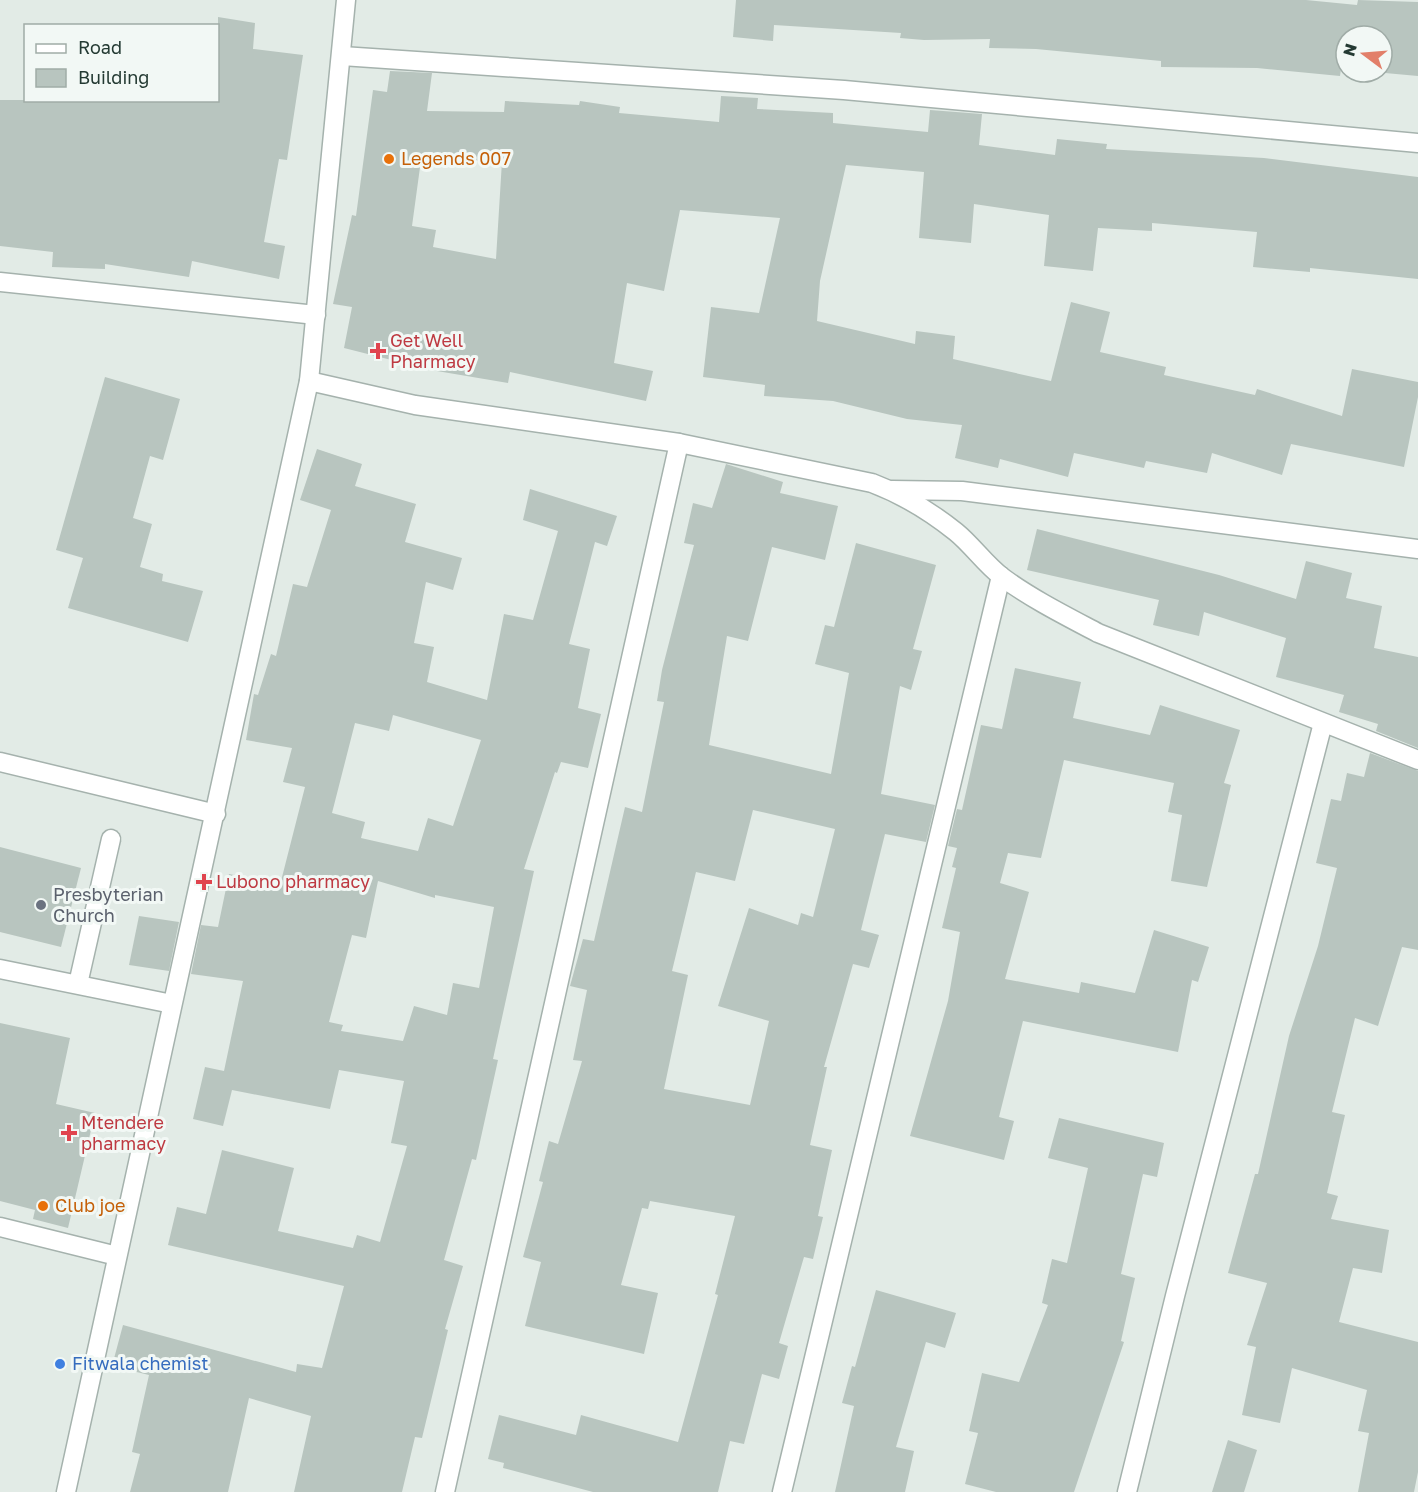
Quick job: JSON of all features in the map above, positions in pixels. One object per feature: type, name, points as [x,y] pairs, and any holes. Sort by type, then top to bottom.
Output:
[{"type":"street","points":[[66,1492],[309,381],[346,0]]},
{"type":"street","points":[[342,56],[844,90],[1418,143]]},
{"type":"street","points":[[0,282],[316,315]]},
{"type":"street","points":[[309,381],[415,405],[679,443],[872,483],[890,490],[956,532],[1001,576],[1055,611],[1098,633],[1418,760]]},
{"type":"street","points":[[444,1492],[679,443]]},
{"type":"street","points":[[890,490],[962,491],[1418,549]]},
{"type":"street","points":[[782,1492],[1001,576]]},
{"type":"street","points":[[1127,1492],[1175,1296],[1323,723]]},
{"type":"street","points":[[0,762],[216,814]]},
{"type":"street","points":[[78,984],[111,838]]},
{"type":"street","points":[[0,969],[172,1004]]},
{"type":"street","points":[[0,1227],[117,1256]]},
{"type":"building","points":[[736,0],[1306,0],[1357,5],[1358,0],[1418,2],[1418,76],[1394,74],[1394,24],[1334,24],[1334,75],[1257,68],[1161,67],[1161,61],[1036,49],[989,48],[990,39],[924,40],[900,38],[901,33],[774,25],[773,41],[733,37]]},
{"type":"building","points":[[218,17],[255,23],[253,49],[303,55],[287,160],[279,159],[264,242],[285,246],[279,279],[192,261],[189,277],[105,264],[105,269],[52,267],[53,252],[0,246],[0,100],[219,102]]},
{"type":"building","points":[[390,71],[432,73],[427,111],[504,112],[505,101],[579,105],[580,101],[620,107],[619,113],[719,122],[721,96],[758,98],[757,109],[833,113],[833,123],[928,132],[930,110],[982,114],[979,145],[1055,155],[1057,139],[1107,144],[1106,149],[1264,158],[1418,177],[1418,279],[1310,268],[1310,272],[1253,267],[1257,232],[1152,223],[1152,231],[1098,228],[1093,271],[1044,266],[1049,215],[974,204],[971,243],[919,238],[924,172],[846,165],[820,281],[817,321],[915,344],[916,331],[955,336],[953,359],[1051,381],[1071,302],[1110,312],[1100,352],[1166,367],[1164,375],[1255,395],[1257,389],[1342,416],[1352,369],[1418,382],[1418,397],[1404,467],[1291,444],[1282,475],[1212,453],[1207,473],[1146,461],[1144,468],[1074,453],[1068,477],[1000,459],[998,468],[955,458],[962,425],[907,419],[833,401],[764,396],[765,385],[703,377],[711,307],[759,313],[780,218],[680,210],[664,291],[627,283],[614,363],[653,371],[646,401],[510,372],[508,383],[431,370],[344,348],[352,307],[333,304],[352,215],[356,216],[373,90],[387,92]],"holes":[[[421,160],[502,161],[496,259],[433,247],[436,230],[412,226]]]},
{"type":"building","points":[[105,377],[180,399],[163,460],[150,456],[133,518],[152,524],[140,567],[163,574],[162,581],[203,591],[188,642],[68,608],[83,558],[56,550]]},
{"type":"building","points":[[317,449],[362,464],[355,486],[416,504],[405,542],[462,558],[453,590],[426,582],[414,643],[434,647],[427,682],[487,700],[504,614],[533,620],[558,531],[523,520],[530,489],[617,516],[607,546],[595,542],[569,644],[590,649],[578,708],[601,714],[588,768],[561,762],[557,773],[555,772],[524,869],[534,871],[493,1059],[498,1060],[476,1160],[472,1159],[444,1260],[463,1266],[445,1329],[448,1330],[422,1438],[415,1437],[402,1492],[294,1492],[311,1416],[249,1398],[228,1492],[130,1492],[140,1454],[132,1452],[149,1375],[112,1366],[123,1325],[296,1372],[297,1364],[322,1368],[344,1286],[168,1245],[177,1207],[206,1214],[222,1150],[294,1168],[278,1231],[353,1248],[357,1235],[380,1242],[407,1146],[391,1143],[404,1081],[339,1070],[330,1109],[232,1090],[223,1126],[193,1119],[205,1067],[224,1071],[243,981],[191,974],[201,925],[218,927],[229,874],[280,885],[305,787],[283,782],[292,748],[246,740],[254,694],[258,695],[271,654],[276,656],[293,584],[307,587],[331,510],[300,500]],"holes":[[[393,715],[481,740],[453,826],[428,818],[418,851],[361,838],[365,822],[332,813],[355,723],[389,731]],[[378,881],[435,898],[435,895],[494,907],[479,988],[453,983],[447,1015],[414,1006],[403,1041],[341,1031],[343,1025],[329,1022],[352,935],[366,938]]]},
{"type":"building","points":[[726,464],[783,482],[780,493],[838,506],[825,560],[772,547],[748,641],[727,636],[709,745],[831,774],[849,673],[815,664],[825,625],[834,627],[856,543],[936,565],[913,649],[922,651],[911,690],[900,686],[881,794],[935,805],[926,842],[885,834],[861,930],[879,935],[869,968],[853,964],[824,1067],[827,1067],[810,1145],[832,1150],[818,1216],[823,1217],[813,1259],[804,1257],[779,1343],[788,1346],[779,1379],[762,1374],[744,1444],[730,1441],[718,1492],[593,1492],[503,1468],[504,1463],[488,1459],[499,1415],[576,1435],[581,1415],[678,1442],[718,1295],[715,1294],[735,1216],[650,1201],[648,1209],[642,1208],[621,1285],[658,1293],[644,1354],[525,1326],[541,1262],[523,1257],[543,1182],[539,1181],[549,1141],[558,1144],[582,1061],[573,1060],[587,990],[570,986],[583,939],[594,941],[625,807],[642,812],[664,702],[657,701],[662,670],[694,545],[684,543],[693,503],[712,508]],"holes":[[[753,810],[835,829],[813,917],[801,913],[798,925],[749,908],[718,1006],[769,1021],[750,1105],[664,1089],[688,975],[672,971],[696,872],[735,881]]]},
{"type":"building","points":[[1037,529],[1219,575],[1296,599],[1306,561],[1352,573],[1346,598],[1382,606],[1374,648],[1418,657],[1418,748],[1376,731],[1378,724],[1339,712],[1344,695],[1276,677],[1286,638],[1204,612],[1199,636],[1153,625],[1159,600],[1027,570]]},
{"type":"building","points":[[1015,668],[1081,682],[1073,718],[1150,735],[1160,705],[1240,730],[1224,783],[1231,785],[1207,887],[1171,881],[1182,815],[1168,812],[1174,783],[1064,760],[1041,858],[1008,853],[1000,883],[1029,892],[1005,979],[1079,993],[1081,982],[1135,993],[1154,930],[1209,947],[1198,982],[1192,980],[1178,1052],[1023,1021],[999,1117],[1014,1121],[1004,1160],[910,1136],[948,1001],[960,932],[942,928],[956,868],[952,867],[957,848],[948,846],[957,809],[962,810],[981,725],[1002,729]]},
{"type":"building","points":[[1370,753],[1418,771],[1418,950],[1402,947],[1378,1026],[1355,1018],[1332,1112],[1345,1115],[1327,1193],[1338,1196],[1331,1219],[1389,1230],[1382,1273],[1353,1268],[1339,1322],[1418,1342],[1418,1472],[1414,1492],[1358,1492],[1369,1433],[1358,1431],[1367,1390],[1292,1368],[1280,1423],[1242,1415],[1256,1347],[1247,1345],[1267,1283],[1228,1273],[1255,1174],[1258,1174],[1289,1036],[1318,946],[1337,868],[1316,863],[1331,799],[1341,801],[1347,773],[1364,777]]},
{"type":"building","points":[[0,847],[81,868],[61,947],[0,932]]},
{"type":"building","points":[[139,916],[179,922],[169,971],[129,965]]},
{"type":"building","points":[[0,1023],[70,1038],[56,1104],[95,1113],[68,1228],[33,1219],[35,1210],[0,1201]]},
{"type":"building","points":[[1059,1118],[1164,1143],[1157,1177],[1143,1174],[1121,1274],[1135,1278],[1121,1341],[1124,1342],[1074,1492],[996,1492],[965,1484],[978,1433],[969,1431],[982,1373],[1019,1382],[1048,1305],[1042,1303],[1052,1259],[1067,1263],[1088,1168],[1048,1158]]},
{"type":"building","points":[[876,1290],[956,1313],[945,1348],[926,1342],[896,1447],[914,1451],[905,1492],[835,1492],[854,1406],[842,1403],[852,1366],[855,1367]]},
{"type":"building","points":[[1228,1440],[1257,1450],[1244,1492],[1212,1492]]},
{"type":"place","name":"Legends 007","points":[[389,159]]},
{"type":"place","name":"Get Well Pharmacy","points":[[378,351]]},
{"type":"place","name":"Lubono pharmacy","points":[[204,882]]},
{"type":"place","name":"Presbyterian Church","points":[[41,905]]},
{"type":"place","name":"Mtendere pharmacy","points":[[69,1133]]},
{"type":"place","name":"Club joe","points":[[43,1206]]},
{"type":"place","name":"Fitwala chemist","points":[[60,1364]]}]
